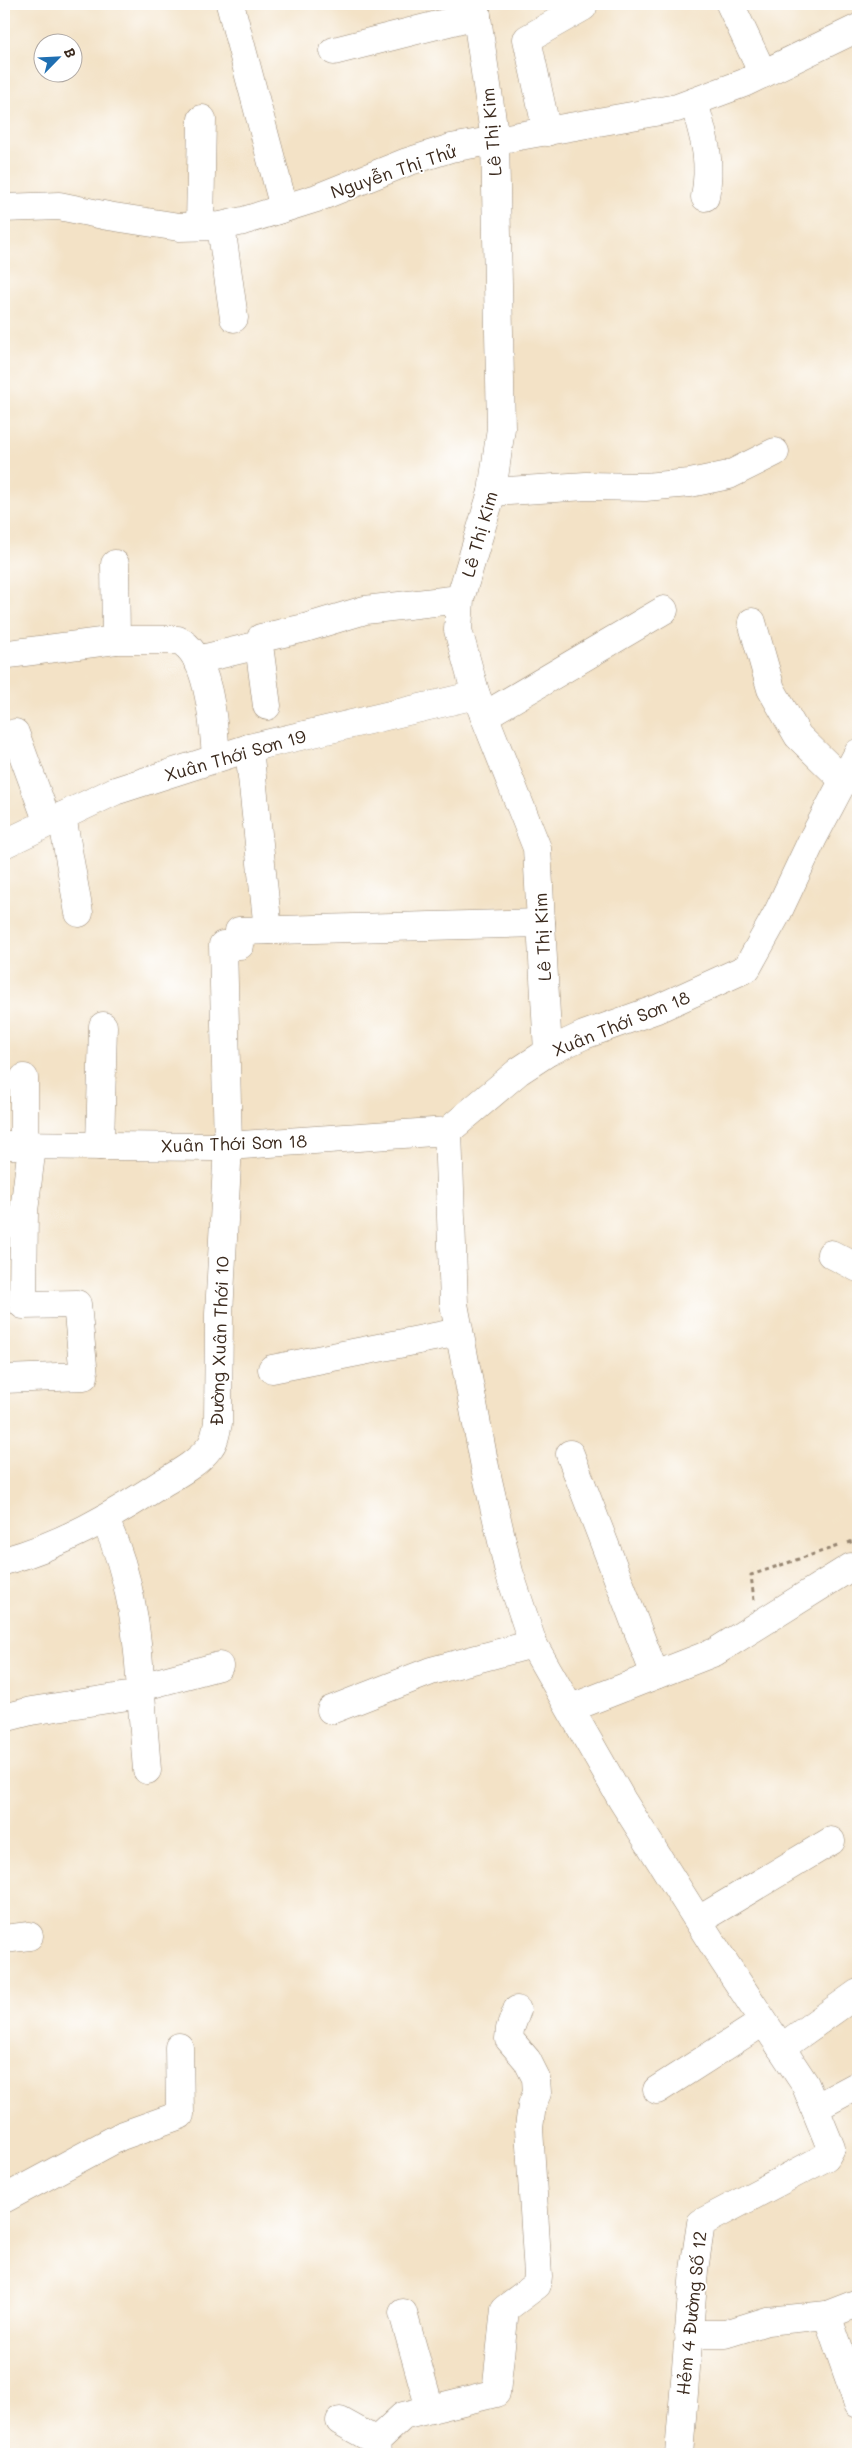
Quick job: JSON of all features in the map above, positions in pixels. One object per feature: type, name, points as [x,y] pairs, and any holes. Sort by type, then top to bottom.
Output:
[{"type":"street","points":[[230,4],[284,208]]},
{"type":"street","points":[[730,4],[763,74]]},
{"type":"street","points":[[547,132],[527,39],[583,7]]},
{"type":"street","points":[[334,51],[476,9]]},
{"type":"street","name":"Lê Thị Kim","points":[[476,9],[496,140],[501,428],[492,492],[460,599],[458,630],[480,705],[536,848],[548,1052]]},
{"type":"street","name":"Nguyễn Thị Thử","points":[[4,208],[59,206],[108,216],[179,226],[210,226],[317,198],[407,162],[451,148],[677,108],[763,74],[858,28]]},
{"type":"street","points":[[694,102],[707,149],[710,174],[705,197]]},
{"type":"street","points":[[202,119],[210,226],[234,318]]},
{"type":"street","points":[[492,492],[586,486],[645,487],[690,483],[730,475],[774,452]]},
{"type":"street","points":[[115,564],[116,640]]},
{"type":"street","points":[[268,706],[259,645],[261,638],[305,628],[364,610],[460,599]]},
{"type":"street","name":"Xuân Thới Sơn 19","points":[[4,844],[115,790],[249,748],[480,705],[664,610]]},
{"type":"street","points":[[752,622],[771,689],[798,736],[843,780]]},
{"type":"street","points":[[9,654],[116,640],[178,640],[186,644],[197,660],[209,700],[216,758]]},
{"type":"street","points":[[197,660],[259,645]]},
{"type":"street","points":[[15,733],[55,820],[79,913]]},
{"type":"street","points":[[249,748],[268,930],[541,923]]},
{"type":"street","name":"Xuân Thới Sơn 18","points":[[20,1146],[228,1146],[448,1131],[519,1071],[548,1052],[584,1035],[657,1009],[747,968],[778,912],[858,753]]},
{"type":"street","name":"Đường Xuân Thới 10","points":[[4,1561],[39,1552],[105,1520],[195,1462],[211,1446],[218,1423],[220,1314],[228,1146],[223,945],[240,945],[239,931],[268,930]]},
{"type":"street","points":[[100,1146],[103,1026]]},
{"type":"street","points":[[4,1379],[84,1376],[77,1304],[23,1305],[24,1211],[20,1146],[24,1078]]},
{"type":"street","points":[[448,1131],[454,1304],[485,1467],[507,1562],[533,1644],[622,1800],[763,2022],[805,2084],[815,2108],[858,2085]]},
{"type":"street","points":[[831,1254],[858,1268]]},
{"type":"street","points":[[272,1369],[459,1332]]},
{"type":"street","points":[[570,1454],[654,1675]]},
{"type":"street","points":[[105,1520],[126,1573],[138,1640],[148,1770]]},
{"type":"street","points":[[571,1708],[715,1652],[851,1567]]},
{"type":"street","points":[[330,1710],[431,1671],[533,1644]]},
{"type":"street","points":[[4,1718],[31,1711],[141,1691],[219,1666]]},
{"type":"street","points":[[699,1920],[831,1841]]},
{"type":"street","points":[[781,2048],[858,1993]]},
{"type":"street","points":[[340,2421],[376,2447],[403,2416],[496,2393],[505,2309],[537,2285],[538,2276],[528,2128],[532,2105],[537,2093],[536,2078],[527,2060],[510,2039],[510,2030],[517,2010]]},
{"type":"street","points":[[657,2090],[763,2022]]},
{"type":"street","points":[[4,2199],[121,2136],[180,2115],[178,2047]]},
{"type":"street","name":"Hẻm 4 Đường Số 12","points":[[679,2454],[688,2334],[701,2223],[826,2156],[831,2148],[815,2108]]},
{"type":"street","points":[[688,2334],[725,2334],[766,2321],[827,2315],[858,2302]]},
{"type":"street","points":[[404,2313],[430,2409]]},
{"type":"street","points":[[827,2315],[858,2404]]},
{"type":"path","points":[[757,1626],[751,1575],[858,1540]]}]
